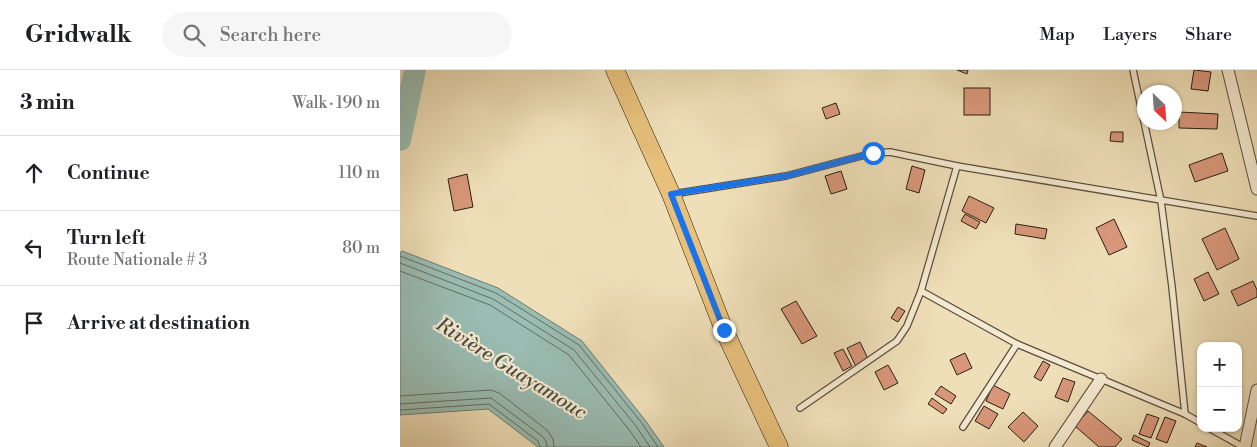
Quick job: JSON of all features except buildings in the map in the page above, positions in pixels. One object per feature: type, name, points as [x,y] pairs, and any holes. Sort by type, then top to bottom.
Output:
[{"type":"main road","points":[[616,70],[671,194],[724,330],[779,447]]},
{"type":"street","points":[[1228,70],[1257,189]]},
{"type":"street","points":[[1055,447],[1101,379]]},
{"type":"street","points":[[1244,447],[1257,390]]},
{"type":"lane","points":[[1133,70],[1161,201],[1185,414]]},
{"type":"lane","points":[[671,194],[786,176],[873,153],[890,152],[957,166],[1257,216]]},
{"type":"lane","points":[[800,408],[897,341],[907,326],[921,291],[957,166]]},
{"type":"lane","points":[[921,291],[1017,344],[1185,414],[1197,422]]},
{"type":"lane","points":[[963,427],[1017,344]]},
{"type":"lane","points":[[1216,432],[1244,447]]},
{"type":"water","name":"Rivière Guayamouc","points":[[402,251],[498,288],[582,341],[664,447],[538,447],[488,409],[400,415],[400,253]]},
{"type":"waterway","points":[[400,140],[415,70]]},
{"type":"route","points":[[724,330],[671,194],[786,176],[873,153]]}]
